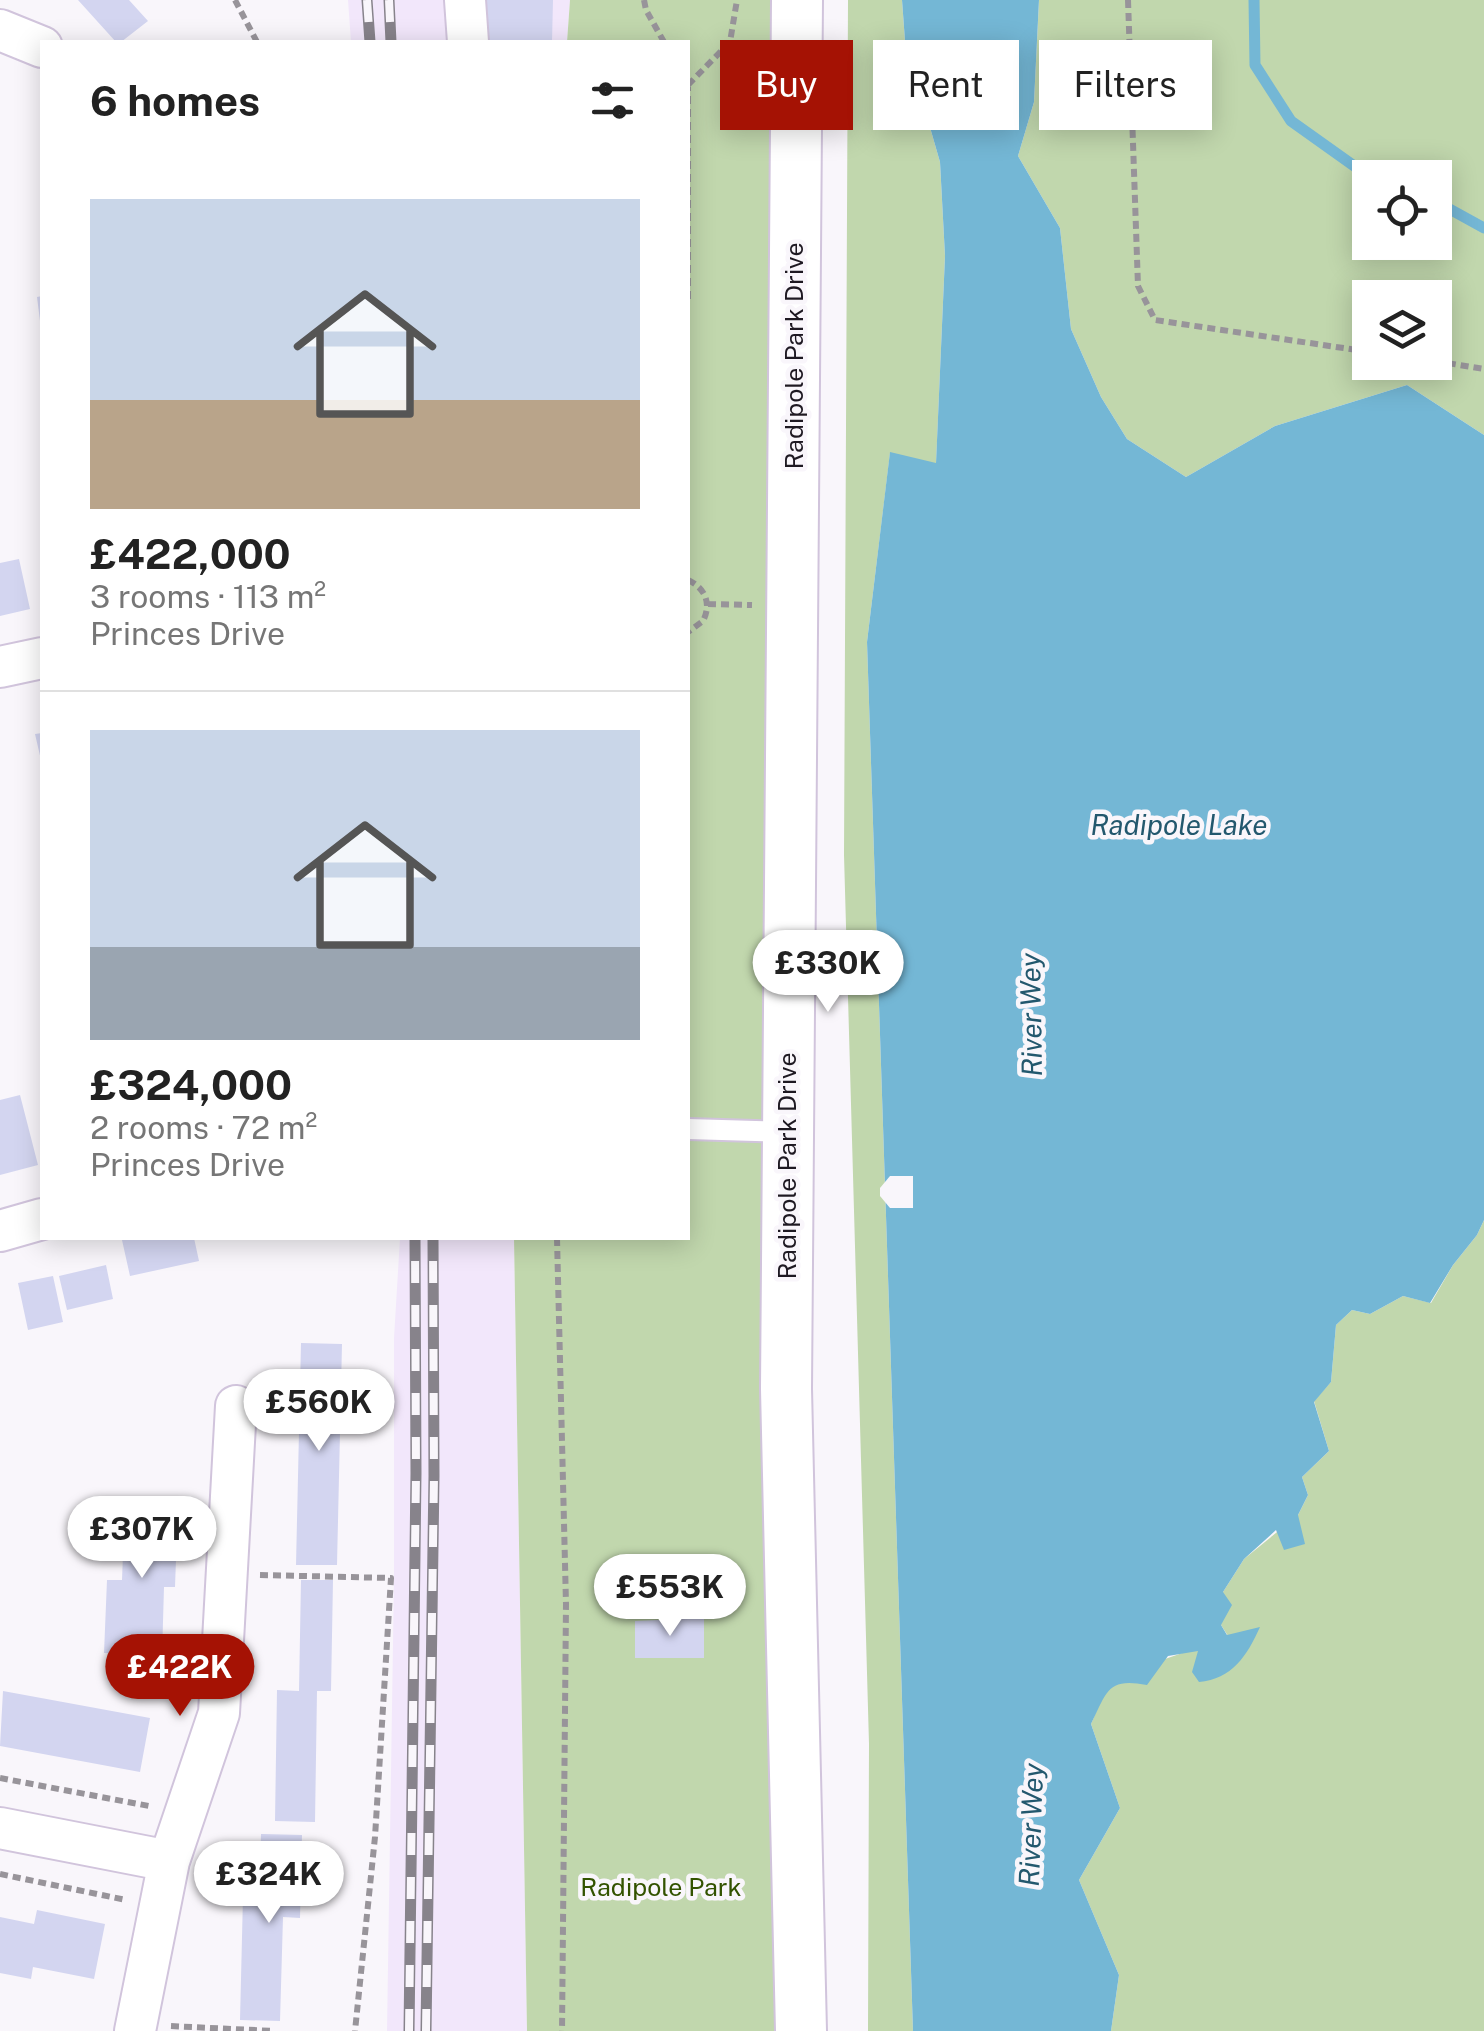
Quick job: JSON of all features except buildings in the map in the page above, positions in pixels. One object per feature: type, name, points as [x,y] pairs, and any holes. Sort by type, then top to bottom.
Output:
[{"type":"street","points":[[465,0],[468,40]]},
{"type":"street","name":"Radipole Park Drive","points":[[796,0],[786,1389],[801,2031]]},
{"type":"street","points":[[0,30],[40,46]]},
{"type":"street","points":[[0,667],[40,658]]},
{"type":"street","points":[[0,1231],[40,1221]]},
{"type":"street","points":[[136,2027],[170,1861],[218,1713],[236,1406]]},
{"type":"street","points":[[0,1828],[170,1861]]},
{"type":"lane","points":[[690,1130],[788,1132]]},
{"type":"path","points":[[236,0],[256,40]]},
{"type":"path","points":[[644,0],[663,40]]},
{"type":"path","points":[[690,82],[730,42],[737,0]]},
{"type":"path","points":[[1128,0],[1138,286],[1155,320],[1352,349]]},
{"type":"path","points":[[1452,364],[1484,369]]},
{"type":"path","points":[[690,581],[701,589],[708,604],[703,621],[690,631]]},
{"type":"path","points":[[557,1240],[566,1604],[562,2031]]},
{"type":"path","points":[[228,1574],[392,1578],[375,1837],[355,2031]]},
{"type":"path","points":[[0,1778],[184,1813]]},
{"type":"path","points":[[0,1874],[160,1907]]},
{"type":"path","points":[[136,2027],[274,2031]]},
{"type":"shaded area","points":[[348,0],[570,0],[567,40],[351,40]]},
{"type":"shaded area","points":[[400,1240],[514,1240],[527,2031],[387,2031],[394,1338]]},
{"type":"green space","name":"Radipole Park","points":[[570,0],[797,0],[797,40],[720,40],[720,130],[797,130],[801,2031],[527,2031],[514,1240],[690,1240],[690,40],[567,40]]},
{"type":"green space","points":[[848,0],[902,0],[905,40],[873,40],[873,130],[931,130],[940,162],[945,256],[936,464],[890,453],[867,642],[913,2031],[868,2031],[869,1744],[844,855],[847,130],[853,130],[853,40],[848,40]]},
{"type":"green space","points":[[1039,0],[1484,0],[1484,435],[1407,385],[1275,426],[1186,477],[1127,439],[1101,397],[1071,329],[1060,228],[1018,156],[1034,102]]},
{"type":"green space","points":[[1484,1220],[1484,2031],[1111,2031],[1119,1975],[1079,1880],[1120,1808],[1091,1724],[1100,1701],[1108,1689],[1135,1671],[1259,1628],[1228,1636],[1221,1625],[1223,1592],[1244,1559],[1298,1515],[1308,1495],[1302,1477],[1329,1451],[1314,1401],[1331,1382],[1336,1325],[1352,1310],[1370,1314],[1403,1296],[1431,1303]]},
{"type":"water","name":"Radipole Lake","points":[[902,0],[1039,0],[1034,102],[1018,156],[1060,228],[1071,329],[1101,397],[1127,439],[1186,477],[1275,426],[1407,385],[1484,435],[1484,1220],[1430,1303],[1403,1296],[1370,1314],[1352,1310],[1336,1325],[1331,1382],[1314,1402],[1329,1451],[1302,1477],[1308,1495],[1298,1515],[1305,1544],[1284,1550],[1276,1530],[1244,1559],[1223,1592],[1232,1605],[1221,1625],[1227,1635],[1260,1627],[1244,1656],[1221,1676],[1199,1682],[1192,1672],[1198,1651],[1168,1656],[1147,1685],[1124,1683],[1110,1690],[1091,1724],[1120,1808],[1079,1880],[1119,1975],[1111,2031],[913,2031],[867,642],[890,452],[936,463],[945,256],[940,162],[931,130],[1019,130],[1019,40],[905,40]]},
{"type":"pier","points":[[890,1176],[913,1176],[913,1208],[890,1208],[880,1196],[880,1188]]},
{"type":"waterway","points":[[1254,0],[1255,65],[1291,121],[1352,164]]},
{"type":"waterway","points":[[1452,210],[1484,228]]},
{"type":"railway","points":[[367,0],[370,40]]},
{"type":"railway","points":[[389,0],[391,40]]},
{"type":"railway","points":[[409,2031],[415,1240]]},
{"type":"railway","points":[[426,2031],[434,1476],[433,1240]]},
{"type":"water label","name":"River Wey","points":[[1031,1015]]},
{"type":"water label","name":"River Wey","points":[[1031,1825]]}]
